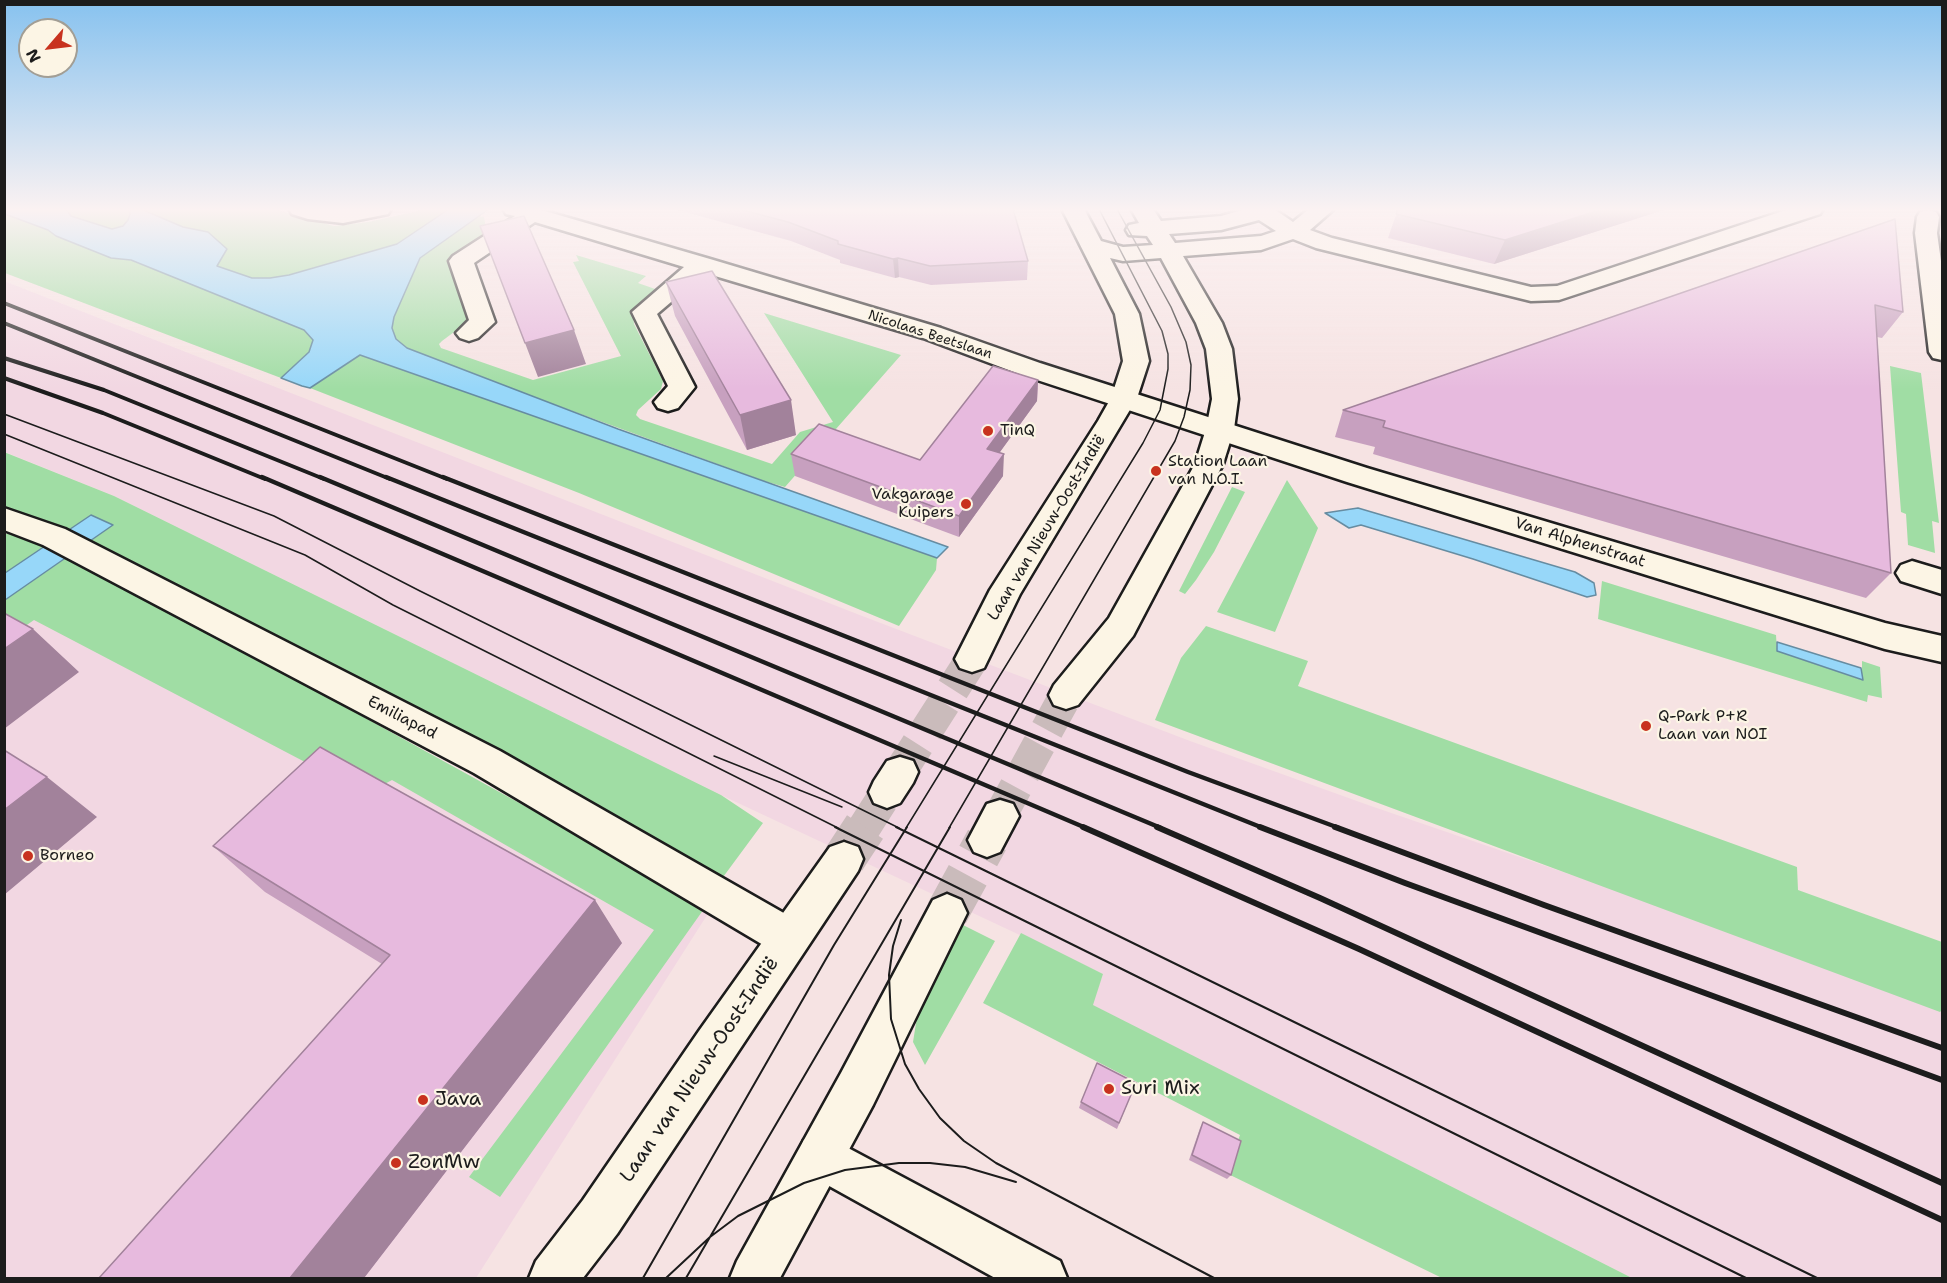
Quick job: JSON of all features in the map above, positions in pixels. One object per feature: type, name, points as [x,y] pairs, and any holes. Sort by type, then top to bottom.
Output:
[{"type":"street","name":"Nicolaas Beetslaan","points":[[464,269],[482,322],[469,333]]},
{"type":"street","points":[[668,402],[682,387],[644,312],[696,269]]},
{"type":"street","name":"Nicolaas Beetslaan","points":[[718,269],[932,333],[1031,369],[1220,429]]},
{"type":"street","name":"Laan van Nieuw-Oost-Indië","points":[[972,659],[1006,590],[1112,421],[1124,398],[1136,361],[1127,314],[1104,269]]},
{"type":"street","points":[[1066,695],[1121,627],[1209,464],[1220,429],[1225,399],[1219,349],[1209,323],[1179,269]]},
{"type":"street","points":[[1430,269],[1531,294],[1559,293],[1632,269]]},
{"type":"street","points":[[1931,269],[1942,352]]},
{"type":"street","name":"Van Alphenstraat","points":[[1220,429],[1357,475],[1885,636],[1942,649]]},
{"type":"street","name":"Emiliapad","points":[[4,518],[69,545],[488,762],[789,939]]},
{"type":"street","points":[[1912,573],[1942,582]]},
{"type":"street","name":"Laan van Nieuw-Oost-Indië","points":[[553,1278],[600,1217],[844,860]]},
{"type":"street","points":[[754,1278],[947,913]]},
{"type":"street","points":[[820,1156],[1043,1278]]},
{"type":"shaded area","points":[[4,281],[857,614],[1190,741],[1368,805],[1942,1002],[1942,1278],[1632,1278],[1092,1005],[1103,974],[721,795],[114,496],[5,452]]},
{"type":"shaded area","points":[[4,572],[709,912],[476,1278],[5,1278]]},
{"type":"green space","points":[[5,269],[153,269],[290,323],[304,330],[313,340],[309,352],[281,378],[5,273]]},
{"type":"green space","points":[[225,269],[310,269],[270,278],[252,278]]},
{"type":"green space","points":[[415,269],[463,269],[470,320],[442,341],[439,344],[441,348],[533,380],[621,356],[577,269],[622,269],[646,276],[638,283],[658,290],[633,315],[634,324],[663,381],[661,389],[638,410],[636,415],[640,419],[772,464],[800,432],[833,422],[764,313],[901,355],[785,487],[460,370],[407,348],[396,339],[392,329],[394,317]]},
{"type":"green space","points":[[360,355],[937,558],[936,570],[899,626],[579,493],[310,388]]},
{"type":"green space","points":[[1890,366],[1921,373],[1939,523],[1932,521],[1935,553],[1908,545],[1906,514],[1901,512]]},
{"type":"green space","points":[[4,452],[114,496],[721,795],[763,823],[715,888],[88,542],[112,525],[91,515],[67,532],[5,509]]},
{"type":"green space","points":[[1287,480],[1318,528],[1275,632],[1217,612]]},
{"type":"green space","points":[[1232,487],[1245,492],[1214,552],[1185,594],[1179,591]]},
{"type":"green space","points":[[24,533],[46,546],[5,573],[5,535]]},
{"type":"green space","points":[[70,555],[706,906],[500,1197],[469,1177],[654,930],[392,780],[366,794],[34,620],[5,640],[5,600]]},
{"type":"green space","points":[[1602,581],[1776,635],[1777,651],[1862,680],[1862,661],[1880,667],[1882,698],[1868,695],[1867,702],[1598,619]]},
{"type":"green space","points":[[1206,626],[1308,661],[1298,686],[1797,867],[1798,890],[1942,942],[1942,1010],[1940,1012],[1155,720],[1181,658]]},
{"type":"green space","points":[[963,925],[995,941],[925,1065],[913,1042],[917,1017]]},
{"type":"green space","points":[[1021,933],[1103,974],[1093,1005],[1632,1278],[1442,1278],[1226,1173],[1240,1135],[983,1003]]},
{"type":"water","points":[[153,269],[225,269],[252,278],[270,278],[310,269],[415,269],[394,317],[392,328],[396,339],[407,348],[618,429],[948,547],[937,558],[360,355],[310,388],[302,386],[281,378],[309,352],[313,340],[304,330]]},
{"type":"water","points":[[1358,508],[1575,572],[1594,583],[1596,595],[1587,597],[1361,525],[1349,528],[1325,513]]},
{"type":"water","points":[[91,515],[113,525],[5,600],[5,573]]},
{"type":"water","points":[[1777,642],[1861,668],[1863,680],[1777,651]]},
{"type":"building","points":[[496,269],[547,269],[574,330],[525,343]]},
{"type":"building","points":[[1751,269],[1899,269],[1903,312],[1875,305],[1891,573],[1383,427],[1385,421],[1343,410]]},
{"type":"building","points":[[712,271],[791,400],[740,415],[666,282]]},
{"type":"building","points":[[993,366],[1038,380],[987,449],[1004,454],[959,516],[791,454],[819,424],[920,460]]},
{"type":"building","points":[[4,613],[33,629],[4,649]]},
{"type":"building","points":[[320,747],[595,900],[290,1278],[99,1278],[390,955],[213,846]]},
{"type":"building","points":[[4,750],[47,777],[4,810]]},
{"type":"building","points":[[1097,1063],[1136,1083],[1119,1123],[1081,1102]]},
{"type":"building","points":[[1203,1122],[1241,1141],[1231,1175],[1192,1155]]},
{"type":"tunnel","points":[[900,772],[972,659]]},
{"type":"tunnel","points":[[1000,816],[1066,695]]},
{"type":"tunnel","points":[[864,828],[887,792]]},
{"type":"tunnel","points":[[844,859],[865,827]]},
{"type":"tunnel","points":[[947,913],[987,840]]},
{"type":"tram line","points":[[906,828],[1143,443],[1160,410],[1168,369],[1168,354],[1162,331],[1130,269]]},
{"type":"tram line","points":[[949,828],[1175,441],[1184,417],[1190,390],[1191,365],[1186,342],[1171,307],[1150,269]]},
{"type":"tram line","points":[[4,414],[274,516],[420,591],[899,828]]},
{"type":"tram line","points":[[4,434],[305,555],[393,605],[838,828]]},
{"type":"tram line","points":[[714,756],[842,807]]},
{"type":"tram line","points":[[835,827],[890,854]]},
{"type":"tram line","points":[[896,827],[904,831]]},
{"type":"tram line","points":[[904,831],[907,827]]},
{"type":"tram line","points":[[938,848],[950,827]]},
{"type":"tram line","points":[[890,854],[904,831]]},
{"type":"tram line","points":[[904,831],[938,848]]},
{"type":"tram line","points":[[924,871],[938,848]]},
{"type":"tram line","points":[[938,848],[1817,1278]]},
{"type":"tram line","points":[[643,1278],[834,945],[890,854]]},
{"type":"tram line","points":[[890,854],[924,871]]},
{"type":"tram line","points":[[710,1237],[924,871]]},
{"type":"tram line","points":[[924,871],[1746,1278]]},
{"type":"tram line","points":[[901,920],[893,946],[889,975],[891,1019],[905,1064],[919,1089],[940,1118],[964,1141],[996,1163],[1214,1278]]},
{"type":"tram line","points":[[710,1237],[738,1216],[804,1183],[845,1170],[899,1163],[930,1163],[965,1167],[1016,1182]]},
{"type":"tram line","points":[[666,1278],[710,1237]]},
{"type":"tram line","points":[[686,1278],[710,1237]]},
{"type":"railway","points":[[4,303],[447,479]]},
{"type":"railway","points":[[4,323],[390,479]]},
{"type":"railway","points":[[4,358],[104,390],[324,479]]},
{"type":"railway","points":[[4,378],[103,413],[265,479]]},
{"type":"railway","points":[[262,477],[1086,828]]},
{"type":"railway","points":[[320,477],[1161,828]]},
{"type":"railway","points":[[386,477],[1263,828]]},
{"type":"railway","points":[[443,477],[1188,772],[1339,828]]},
{"type":"railway","points":[[1083,827],[1359,949],[1942,1220]]},
{"type":"railway","points":[[1157,827],[1320,898],[1942,1183]]},
{"type":"railway","points":[[1260,827],[1405,883],[1942,1080]]},
{"type":"railway","points":[[1335,827],[1942,1048]]},
{"type":"place","name":"TinQ","points":[[988,431]]},
{"type":"place","name":"Station Laan van N.O.I.","points":[[1156,471]]},
{"type":"place","name":"Vakgarage Kuipers","points":[[966,504]]},
{"type":"place","name":"Q-Park P+R Laan van NOI","points":[[1646,726]]},
{"type":"place","name":"Borneo","points":[[28,856]]},
{"type":"place","name":"Suri Mix","points":[[1109,1089]]},
{"type":"place","name":"Java","points":[[423,1100]]},
{"type":"place","name":"ZonMw","points":[[396,1163]]}]
